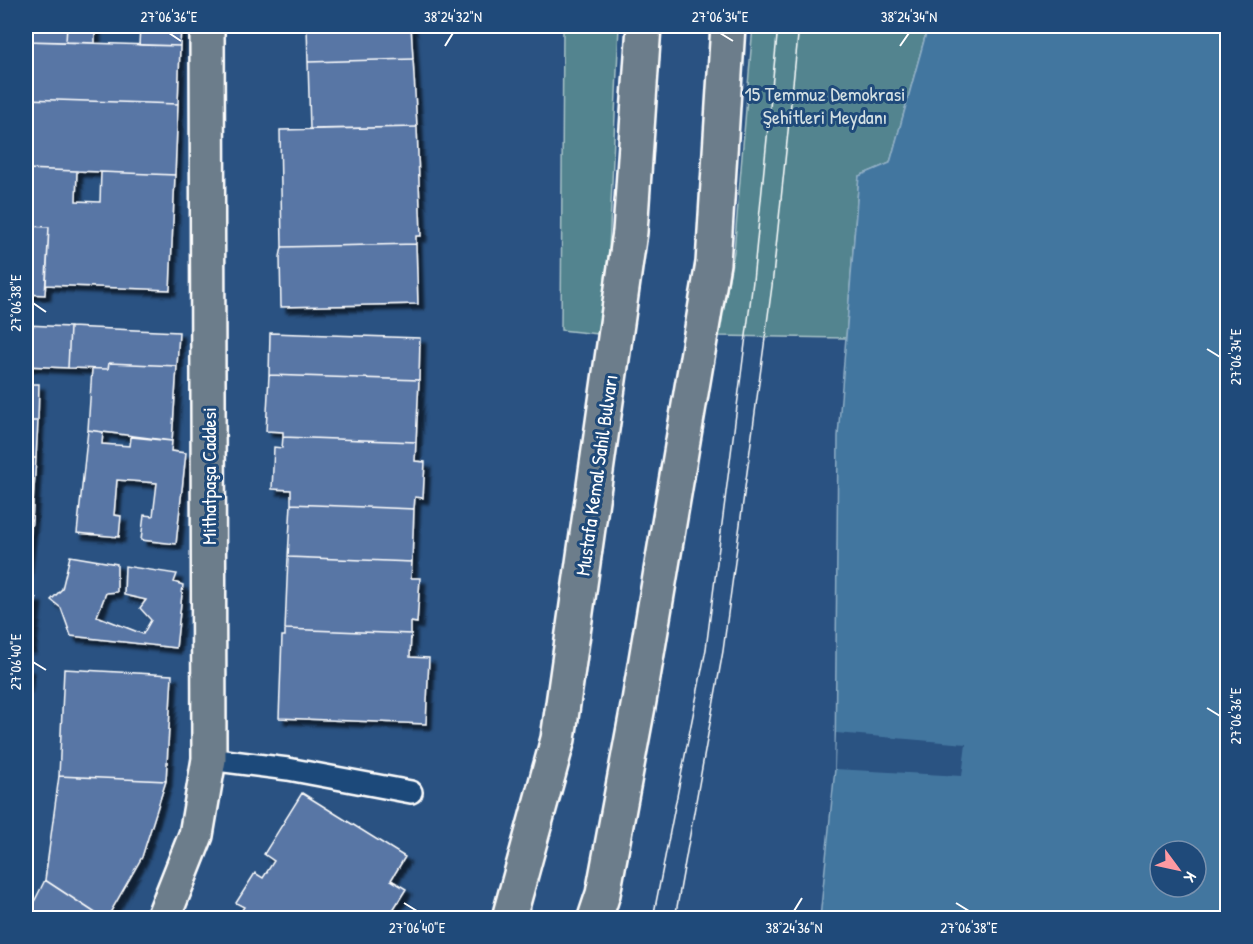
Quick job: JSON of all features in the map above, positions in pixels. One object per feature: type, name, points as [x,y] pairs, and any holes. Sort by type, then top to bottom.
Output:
[{"type":"main road","name":"Mithatpaşa Caddesi","points":[[163,918],[196,835],[209,759],[207,26]]},
{"type":"main road","name":"Mustafa Kemal Sahil Bulvarı","points":[[509,918],[558,739],[630,232],[644,26]]},
{"type":"main road","points":[[595,918],[603,894],[639,701],[713,263],[728,26]]},
{"type":"lane","points":[[209,759],[288,769],[411,792]]},
{"type":"green space","points":[[563,26],[619,26],[609,249],[598,334],[561,330]]},
{"type":"green space","name":"15 Temmuz Demokrasi Şehitleri Meydanı","points":[[753,26],[928,26],[890,163],[859,176],[846,338],[718,336],[734,252]]},
{"type":"water","points":[[928,26],[1227,26],[1227,918],[820,918],[835,769],[838,436],[859,176],[890,163]]},
{"type":"pier","points":[[836,733],[966,744],[962,776],[835,769]]},
{"type":"building","points":[[26,26],[67,26],[66,42],[26,41]]},
{"type":"building","points":[[67,26],[95,26],[95,43],[66,42]]},
{"type":"building","points":[[140,26],[181,26],[180,46],[139,45]]},
{"type":"building","points":[[307,26],[411,26],[413,59],[308,62]]},
{"type":"building","points":[[26,41],[180,46],[178,104],[26,99]]},
{"type":"building","points":[[413,59],[417,127],[310,129],[308,62]]},
{"type":"building","points":[[26,99],[178,104],[175,175],[26,169]]},
{"type":"building","points":[[417,127],[421,236],[416,236],[416,244],[282,247],[280,130]]},
{"type":"building","points":[[26,169],[77,171],[76,201],[100,202],[101,172],[175,175],[170,290],[46,285],[49,227],[26,226]]},
{"type":"building","points":[[26,226],[49,227],[45,295],[26,294]]},
{"type":"building","points":[[416,244],[418,304],[281,307],[280,257],[282,247]]},
{"type":"building","points":[[26,325],[70,327],[68,368],[26,366]]},
{"type":"building","points":[[70,327],[179,332],[177,366],[109,363],[108,369],[68,368]]},
{"type":"building","points":[[270,333],[420,338],[419,380],[269,375]]},
{"type":"building","points":[[109,363],[177,366],[172,441],[88,430],[92,369],[108,369]]},
{"type":"building","points":[[269,375],[419,380],[416,442],[283,437],[283,432],[266,431]]},
{"type":"building","points":[[26,384],[39,384],[38,421],[26,421]]},
{"type":"building","points":[[26,421],[38,421],[36,458],[26,458]]},
{"type":"building","points":[[88,430],[103,432],[102,444],[130,446],[131,437],[172,441],[171,451],[186,453],[176,544],[141,540],[144,515],[153,516],[157,483],[117,480],[114,515],[121,516],[119,537],[77,533]]},
{"type":"building","points":[[283,437],[416,442],[415,461],[425,462],[423,498],[415,497],[414,509],[291,504],[291,490],[272,489],[274,447],[282,448]]},
{"type":"building","points":[[26,458],[36,458],[32,520],[26,520]]},
{"type":"building","points":[[291,504],[414,509],[412,562],[288,557]]},
{"type":"building","points":[[26,520],[32,520],[26,572]]},
{"type":"building","points":[[70,556],[117,564],[117,592],[106,593],[97,616],[143,634],[151,620],[140,608],[146,600],[124,595],[125,566],[177,574],[174,582],[183,585],[176,648],[71,636],[61,608],[51,600],[62,589]]},
{"type":"building","points":[[288,557],[412,562],[411,578],[420,578],[417,623],[411,622],[411,634],[285,629]]},
{"type":"building","points":[[26,597],[36,598],[30,648],[26,648]]},
{"type":"building","points":[[285,629],[411,634],[410,657],[429,658],[426,724],[279,718],[282,636],[285,636]]},
{"type":"building","points":[[26,667],[29,667],[26,688]]},
{"type":"building","points":[[64,669],[172,675],[166,781],[59,776]]},
{"type":"building","points":[[59,776],[166,781],[142,857],[107,918],[103,918],[45,880]]},
{"type":"building","points":[[302,793],[405,857],[391,880],[406,889],[388,918],[242,918],[238,916],[244,907],[236,903],[255,873],[263,878],[274,861],[264,854]]},
{"type":"building","points":[[45,880],[103,918],[26,918]]},
{"type":"tram line","points":[[653,918],[706,649],[753,281],[778,26]]},
{"type":"tram line","points":[[675,918],[723,651],[772,286],[799,26]]}]
